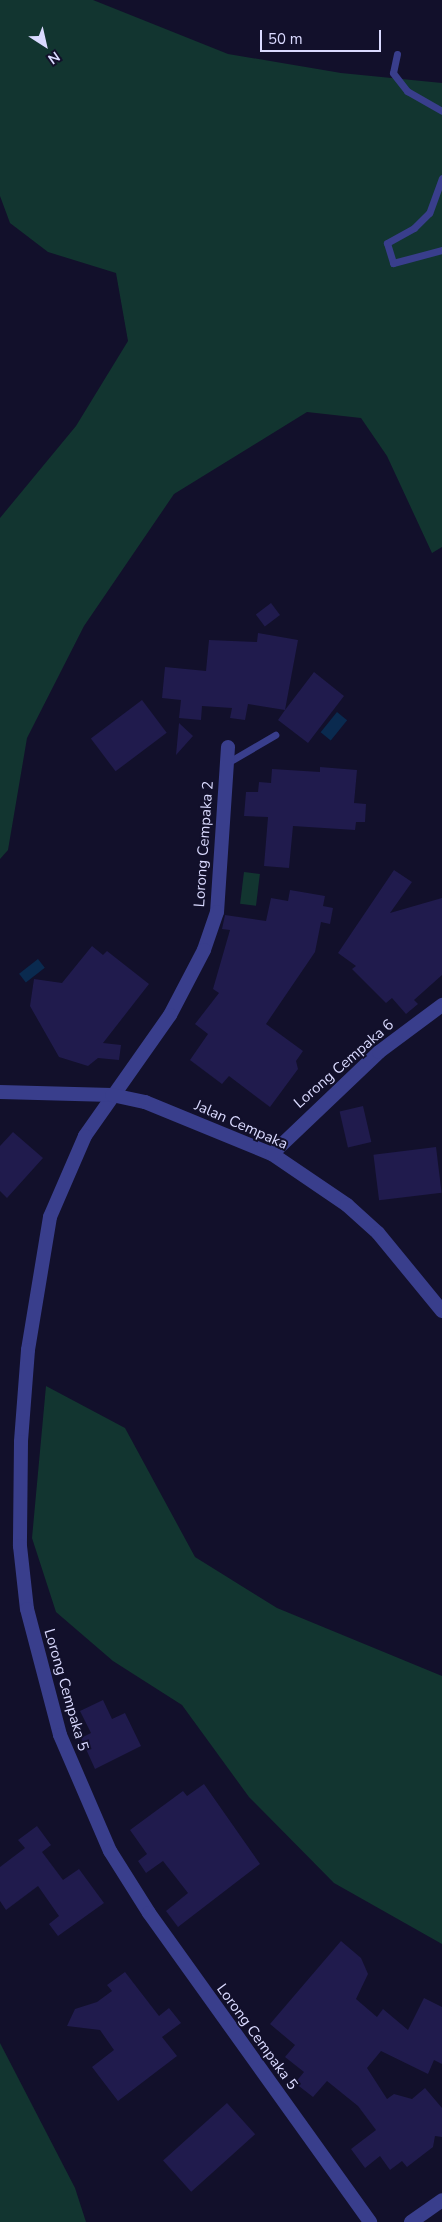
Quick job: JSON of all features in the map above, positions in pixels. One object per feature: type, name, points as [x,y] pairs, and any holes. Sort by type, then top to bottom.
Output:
[{"type":"street","name":"Lorong Cempaka 2","points":[[112,1095],[170,1016],[204,950],[216,912],[228,747]]},
{"type":"street","name":"Lorong Cempaka 6","points":[[272,1154],[380,1052],[442,1004]]},
{"type":"street","name":"Jalan Cempaka","points":[[0,1092],[112,1095],[145,1102],[272,1154],[347,1205],[378,1233],[442,1311]]},
{"type":"street","name":"Lorong Cempaka 5","points":[[112,1095],[85,1136],[50,1217],[28,1350],[21,1442],[20,1546],[39,1661],[60,1735],[110,1851],[180,1959],[370,2222]]},
{"type":"street","points":[[411,2222],[442,2200]]},
{"type":"lane","points":[[397,54],[393,73],[406,91],[442,111]]},
{"type":"lane","points":[[442,178],[429,213],[414,228],[387,243],[393,263],[442,250]]},
{"type":"lane","points":[[227,763],[276,735]]},
{"type":"green space","points":[[0,0],[93,0],[228,54],[341,73],[442,83],[442,547],[432,553],[387,456],[361,418],[307,412],[174,494],[84,626],[27,738],[8,850],[0,859],[0,518],[76,426],[128,341],[116,273],[48,252],[10,223],[0,196]]},
{"type":"green space","points":[[244,872],[260,874],[256,906],[240,904]]},
{"type":"green space","points":[[46,1386],[125,1428],[195,1557],[277,1608],[442,1676],[442,1944],[334,1883],[249,1797],[182,1705],[113,1661],[56,1612],[32,1538]]},
{"type":"green space","points":[[0,2043],[75,2188],[86,2222],[0,2222]]},
{"type":"water","points":[[337,712],[347,720],[331,740],[321,732]]},
{"type":"water","points":[[38,959],[45,968],[26,982],[19,974]]},
{"type":"building","points":[[271,603],[280,615],[265,626],[256,614]]},
{"type":"building","points":[[258,633],[298,640],[285,710],[248,704],[245,720],[230,718],[232,708],[202,706],[201,720],[179,718],[181,700],[162,698],[165,667],[206,671],[209,640],[257,642]]},
{"type":"building","points":[[314,672],[344,696],[308,743],[278,720]]},
{"type":"building","points":[[142,700],[167,733],[116,771],[91,739]]},
{"type":"building","points":[[179,723],[193,736],[176,755]]},
{"type":"building","points":[[320,767],[357,770],[354,803],[366,804],[365,822],[356,822],[355,830],[293,826],[289,868],[264,866],[268,817],[244,816],[246,792],[258,792],[259,782],[271,783],[272,769],[320,772]]},
{"type":"building","points":[[394,870],[412,882],[390,913],[442,898],[442,975],[414,1000],[418,1004],[406,1014],[392,998],[386,1003],[352,969],[356,966],[338,953]]},
{"type":"building","points":[[290,890],[325,896],[323,906],[333,908],[330,924],[321,922],[315,952],[266,1024],[303,1051],[296,1061],[298,1069],[270,1107],[229,1076],[222,1084],[190,1060],[208,1034],[195,1024],[219,993],[213,989],[230,930],[222,929],[225,915],[266,921],[271,898],[288,901]]},
{"type":"building","points":[[92,946],[103,955],[107,951],[149,984],[103,1043],[121,1045],[119,1060],[98,1058],[88,1066],[59,1057],[30,1006],[34,979],[62,983]]},
{"type":"building","points":[[363,1106],[371,1142],[348,1147],[340,1111]]},
{"type":"building","points":[[13,1132],[43,1158],[7,1198],[0,1191],[0,1146]]},
{"type":"building","points":[[436,1147],[442,1193],[379,1200],[373,1155]]},
{"type":"building","points":[[103,1700],[112,1719],[125,1713],[141,1746],[95,1769],[81,1738],[91,1733],[80,1711]]},
{"type":"building","points":[[204,1784],[260,1864],[178,1927],[166,1911],[188,1893],[163,1861],[146,1873],[138,1861],[147,1854],[130,1830],[183,1791],[187,1796]]},
{"type":"building","points":[[37,1826],[51,1845],[42,1852],[63,1880],[79,1869],[104,1903],[58,1936],[49,1924],[59,1916],[38,1886],[6,1910],[0,1901],[0,1867],[25,1848],[18,1840]]},
{"type":"building","points":[[341,1941],[361,1958],[368,1974],[356,1999],[377,2017],[383,2009],[408,2030],[424,1998],[442,2007],[442,2064],[434,2060],[428,2074],[381,2051],[367,2068],[387,2099],[394,2094],[412,2099],[425,2088],[442,2108],[442,2137],[435,2136],[433,2147],[407,2167],[402,2161],[390,2170],[380,2156],[365,2168],[351,2149],[376,2130],[358,2106],[327,2081],[313,2097],[295,2083],[304,2072],[285,2057],[295,2045],[270,2024]]},
{"type":"building","points":[[125,1972],[159,2016],[169,2008],[181,2023],[162,2037],[177,2056],[118,2101],[92,2067],[114,2050],[100,2030],[67,2026],[75,2009],[97,2002],[112,1991],[107,1985]]},
{"type":"building","points":[[227,2103],[255,2134],[191,2192],[163,2161]]}]
